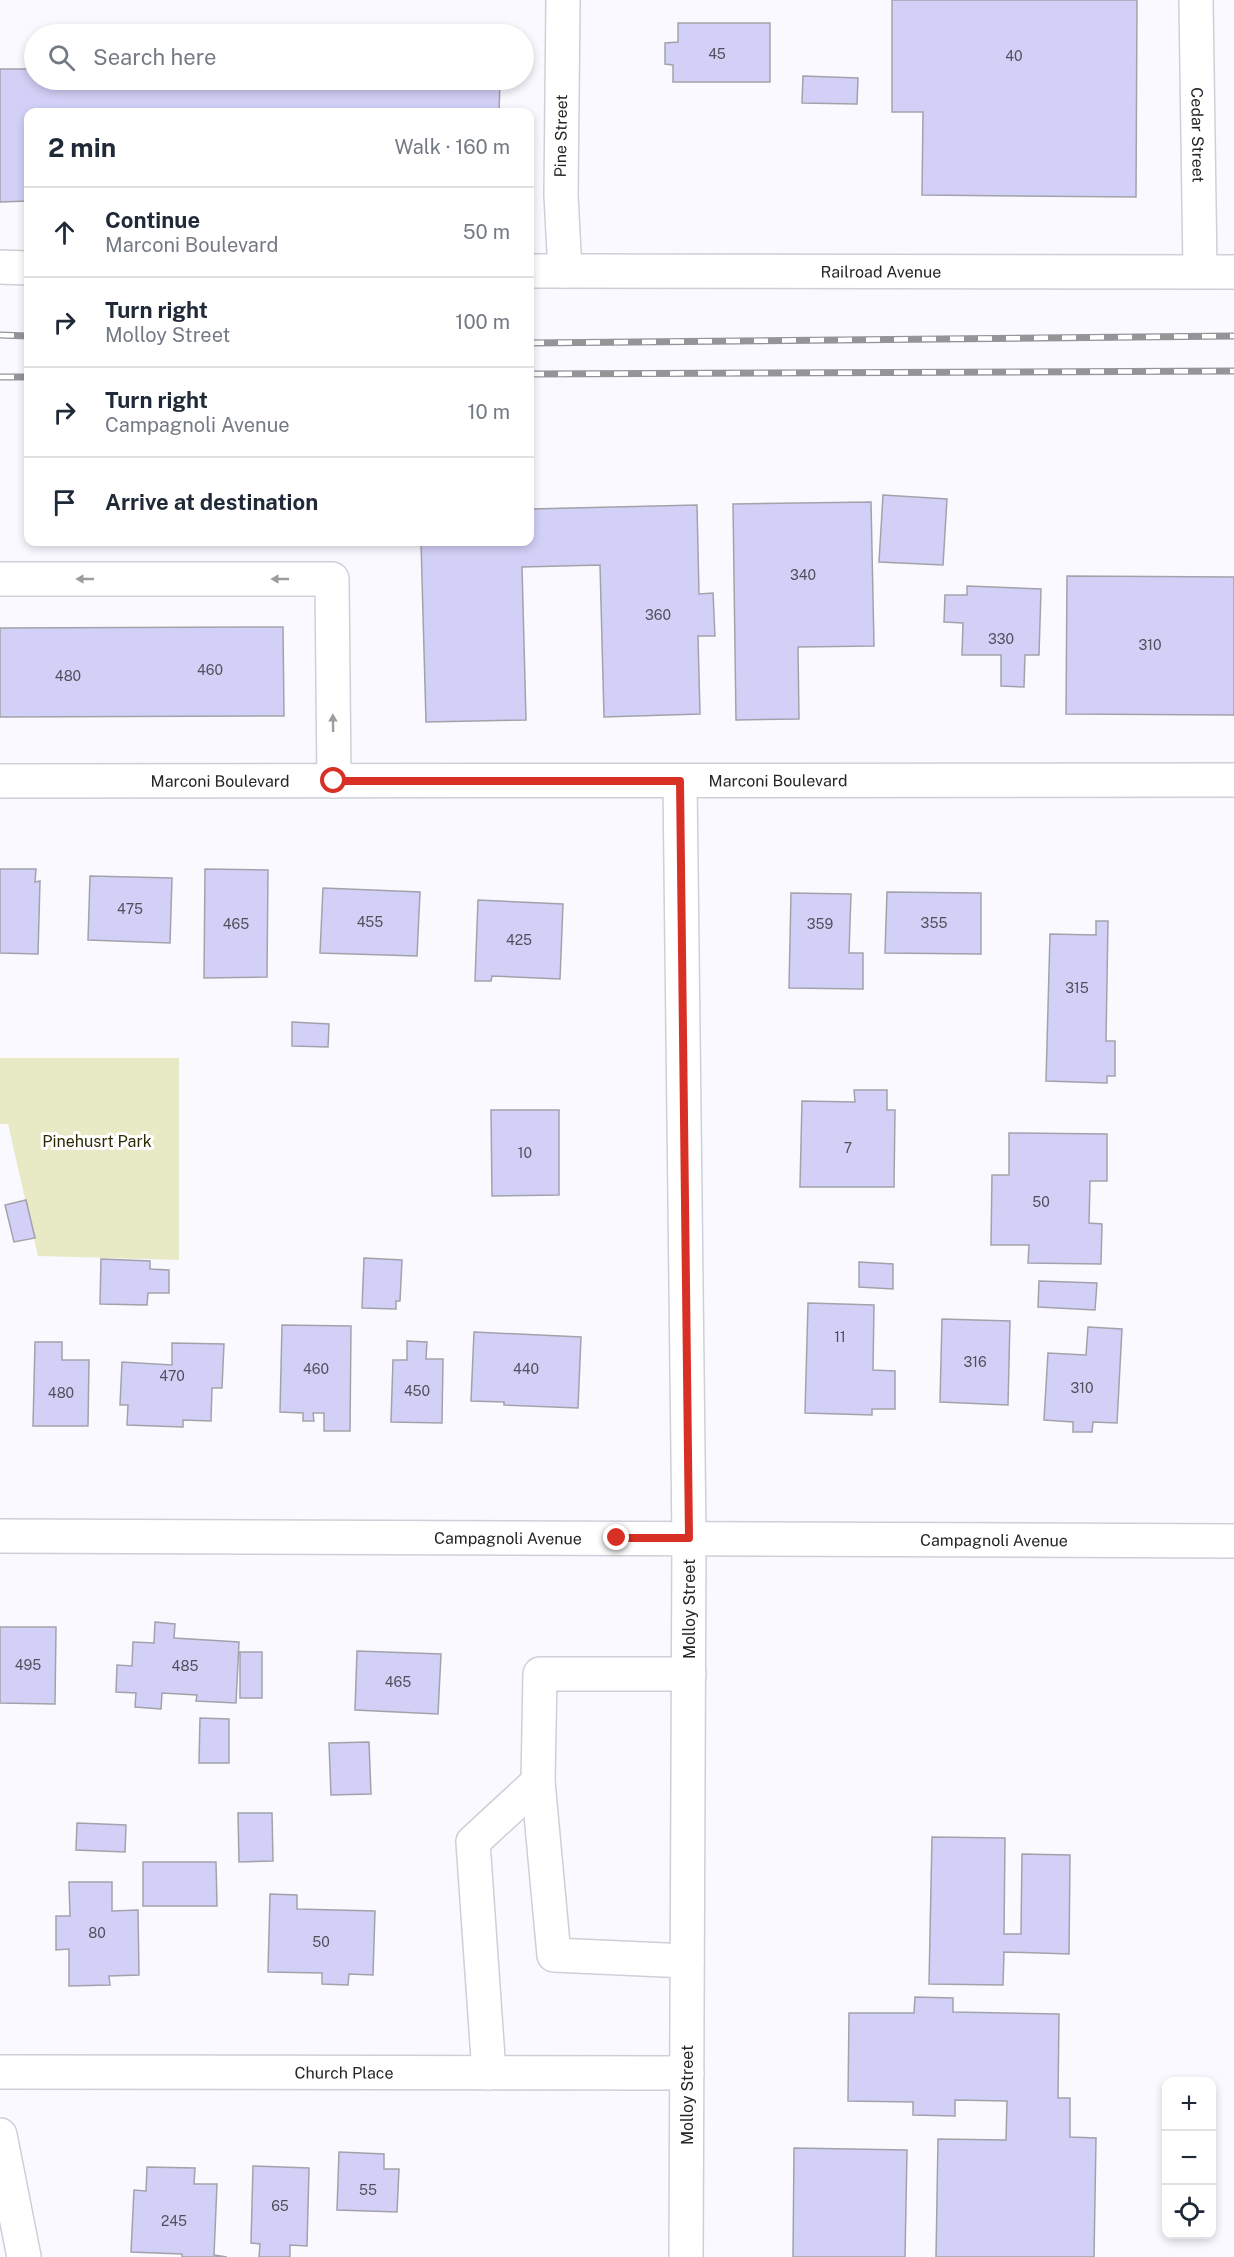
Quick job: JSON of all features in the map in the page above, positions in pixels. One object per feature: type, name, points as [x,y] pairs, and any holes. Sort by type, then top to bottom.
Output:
[{"type":"street","name":"Pine Street","points":[[563,0],[561,195],[565,271]]},
{"type":"street","name":"Cedar Street","points":[[1196,0],[1200,271]]},
{"type":"street","points":[[0,267],[24,268]]},
{"type":"street","name":"Railroad Avenue","points":[[534,271],[1234,272]]},
{"type":"street","points":[[0,579],[332,579],[334,781]]},
{"type":"street","name":"Marconi Boulevard","points":[[0,781],[1234,780]]},
{"type":"street","name":"Molloy Street","points":[[680,781],[689,1538],[686,2257]]},
{"type":"street","name":"Campagnoli Avenue","points":[[0,1536],[1234,1541]]},
{"type":"street","points":[[687,1961],[554,1955],[538,1782],[540,1674],[689,1674]]},
{"type":"street","points":[[489,2073],[473,1842],[538,1782]]},
{"type":"street","name":"Church Place","points":[[0,2072],[687,2073]]},
{"type":"street","points":[[0,2135],[24,2257]]},
{"type":"green space","name":"Pinehusrt Park","points":[[0,1058],[179,1058],[179,1260],[38,1256],[8,1124],[0,1124]]},
{"type":"building","points":[[892,0],[1137,0],[1136,197],[922,195],[923,112],[892,112]]},
{"type":"building","points":[[678,23],[770,23],[770,82],[673,82],[673,65],[665,64],[665,43],[678,42]]},
{"type":"building","points":[[0,69],[24,69],[24,90],[500,90],[499,108],[24,108],[24,201],[0,202]]},
{"type":"building","points":[[803,76],[858,78],[857,104],[802,103]]},
{"type":"building","points":[[883,495],[947,499],[943,565],[879,562]]},
{"type":"building","points":[[871,502],[874,646],[798,647],[799,719],[736,720],[733,504]]},
{"type":"building","points":[[697,505],[699,594],[713,593],[715,636],[698,636],[700,714],[604,717],[600,565],[522,567],[526,720],[426,722],[421,546],[534,546],[534,509]]},
{"type":"building","points":[[1067,576],[1234,577],[1234,715],[1066,714]]},
{"type":"building","points":[[967,586],[1041,589],[1039,655],[1025,655],[1024,687],[1001,686],[1001,655],[962,655],[963,623],[944,622],[945,595],[967,595]]},
{"type":"building","points":[[283,627],[284,716],[0,717],[0,628]]},
{"type":"building","points":[[0,869],[36,869],[35,882],[40,881],[38,954],[0,953]]},
{"type":"building","points":[[205,869],[268,870],[267,977],[204,978]]},
{"type":"building","points":[[90,876],[172,878],[170,943],[88,940]]},
{"type":"building","points":[[323,888],[420,892],[417,956],[320,953]]},
{"type":"building","points":[[887,892],[981,893],[981,954],[885,953]]},
{"type":"building","points":[[791,893],[851,894],[849,953],[863,953],[863,989],[789,988]]},
{"type":"building","points":[[478,900],[563,904],[560,979],[492,976],[491,981],[475,981]]},
{"type":"building","points":[[1096,921],[1108,921],[1106,1041],[1115,1041],[1115,1076],[1107,1076],[1107,1083],[1046,1081],[1050,934],[1096,935]]},
{"type":"building","points":[[292,1022],[329,1024],[328,1047],[292,1046]]},
{"type":"building","points":[[854,1090],[887,1090],[887,1110],[895,1110],[894,1187],[800,1187],[802,1101],[855,1102]]},
{"type":"building","points":[[491,1110],[559,1110],[559,1195],[492,1196]]},
{"type":"building","points":[[1009,1133],[1107,1134],[1107,1181],[1090,1181],[1089,1223],[1102,1224],[1101,1264],[1028,1263],[1029,1245],[991,1245],[992,1175],[1009,1175]]},
{"type":"building","points":[[26,1200],[35,1238],[14,1242],[5,1205]]},
{"type":"building","points":[[364,1258],[402,1260],[400,1301],[396,1301],[396,1309],[362,1308]]},
{"type":"building","points":[[101,1259],[150,1261],[150,1269],[169,1270],[169,1293],[148,1293],[147,1305],[100,1304]]},
{"type":"building","points":[[859,1262],[893,1264],[893,1289],[859,1287]]},
{"type":"building","points":[[1039,1281],[1097,1283],[1095,1310],[1038,1307]]},
{"type":"building","points":[[808,1303],[874,1305],[873,1370],[895,1371],[895,1409],[872,1409],[872,1415],[805,1413]]},
{"type":"building","points":[[942,1319],[1010,1321],[1008,1405],[940,1402]]},
{"type":"building","points":[[282,1325],[351,1326],[350,1431],[324,1431],[324,1413],[313,1413],[314,1421],[303,1421],[303,1413],[280,1412]]},
{"type":"building","points":[[1088,1327],[1122,1329],[1117,1423],[1093,1422],[1092,1432],[1073,1432],[1073,1422],[1044,1420],[1048,1353],[1086,1355]]},
{"type":"building","points":[[474,1332],[581,1337],[578,1408],[504,1405],[504,1402],[471,1401]]},
{"type":"building","points":[[407,1341],[427,1342],[426,1359],[443,1359],[442,1423],[391,1422],[393,1360],[407,1360]]},
{"type":"building","points":[[35,1342],[62,1342],[62,1360],[89,1360],[88,1426],[33,1426]]},
{"type":"building","points":[[172,1343],[224,1344],[222,1388],[212,1388],[211,1421],[183,1420],[183,1427],[127,1425],[128,1405],[120,1405],[122,1362],[172,1365]]},
{"type":"building","points":[[155,1622],[175,1624],[174,1638],[239,1642],[236,1703],[196,1701],[197,1695],[162,1693],[161,1709],[135,1707],[136,1693],[116,1692],[117,1665],[132,1666],[133,1642],[154,1643]]},
{"type":"building","points":[[0,1627],[56,1627],[55,1704],[0,1703]]},
{"type":"building","points":[[357,1651],[441,1654],[438,1714],[355,1710]]},
{"type":"building","points":[[240,1652],[262,1652],[262,1698],[240,1698]]},
{"type":"building","points":[[200,1718],[229,1719],[229,1763],[199,1763]]},
{"type":"building","points":[[369,1742],[371,1794],[331,1795],[329,1743]]},
{"type":"building","points":[[238,1813],[272,1813],[273,1861],[239,1862]]},
{"type":"building","points":[[77,1823],[126,1825],[125,1852],[76,1850]]},
{"type":"building","points":[[932,1837],[1005,1838],[1004,1934],[1021,1934],[1022,1854],[1070,1855],[1069,1954],[1004,1952],[1003,1985],[929,1984]]},
{"type":"building","points":[[143,1862],[216,1862],[217,1906],[143,1906]]},
{"type":"building","points":[[69,1882],[112,1882],[112,1911],[138,1910],[139,1975],[109,1976],[110,1985],[69,1986],[69,1949],[56,1950],[56,1916],[70,1916]]},
{"type":"building","points":[[270,1894],[297,1895],[297,1909],[375,1911],[373,1975],[349,1974],[348,1985],[322,1984],[322,1973],[268,1972]]},
{"type":"building","points":[[915,1997],[953,1998],[953,2012],[1059,2014],[1058,2098],[1070,2098],[1070,2137],[1096,2138],[1094,2257],[936,2257],[938,2139],[1006,2140],[1007,2101],[955,2100],[955,2116],[913,2115],[913,2102],[848,2101],[849,2013],[914,2013]]},
{"type":"building","points":[[794,2148],[907,2150],[905,2257],[793,2257]]},
{"type":"building","points":[[339,2152],[384,2154],[384,2169],[399,2169],[397,2212],[337,2210]]},
{"type":"building","points":[[253,2166],[309,2168],[307,2246],[290,2245],[290,2257],[259,2257],[260,2244],[251,2243]]},
{"type":"building","points":[[147,2167],[195,2168],[194,2184],[217,2184],[214,2255],[227,2257],[182,2257],[182,2254],[131,2252],[134,2190],[146,2191]]},
{"type":"railway","points":[[0,335],[24,336]]},
{"type":"railway","points":[[534,343],[1234,336]]},
{"type":"railway","points":[[534,374],[1234,371]]},
{"type":"railway","points":[[0,377],[24,377]]},
{"type":"route","points":[[334,781],[680,781],[689,1538],[617,1538]]}]
